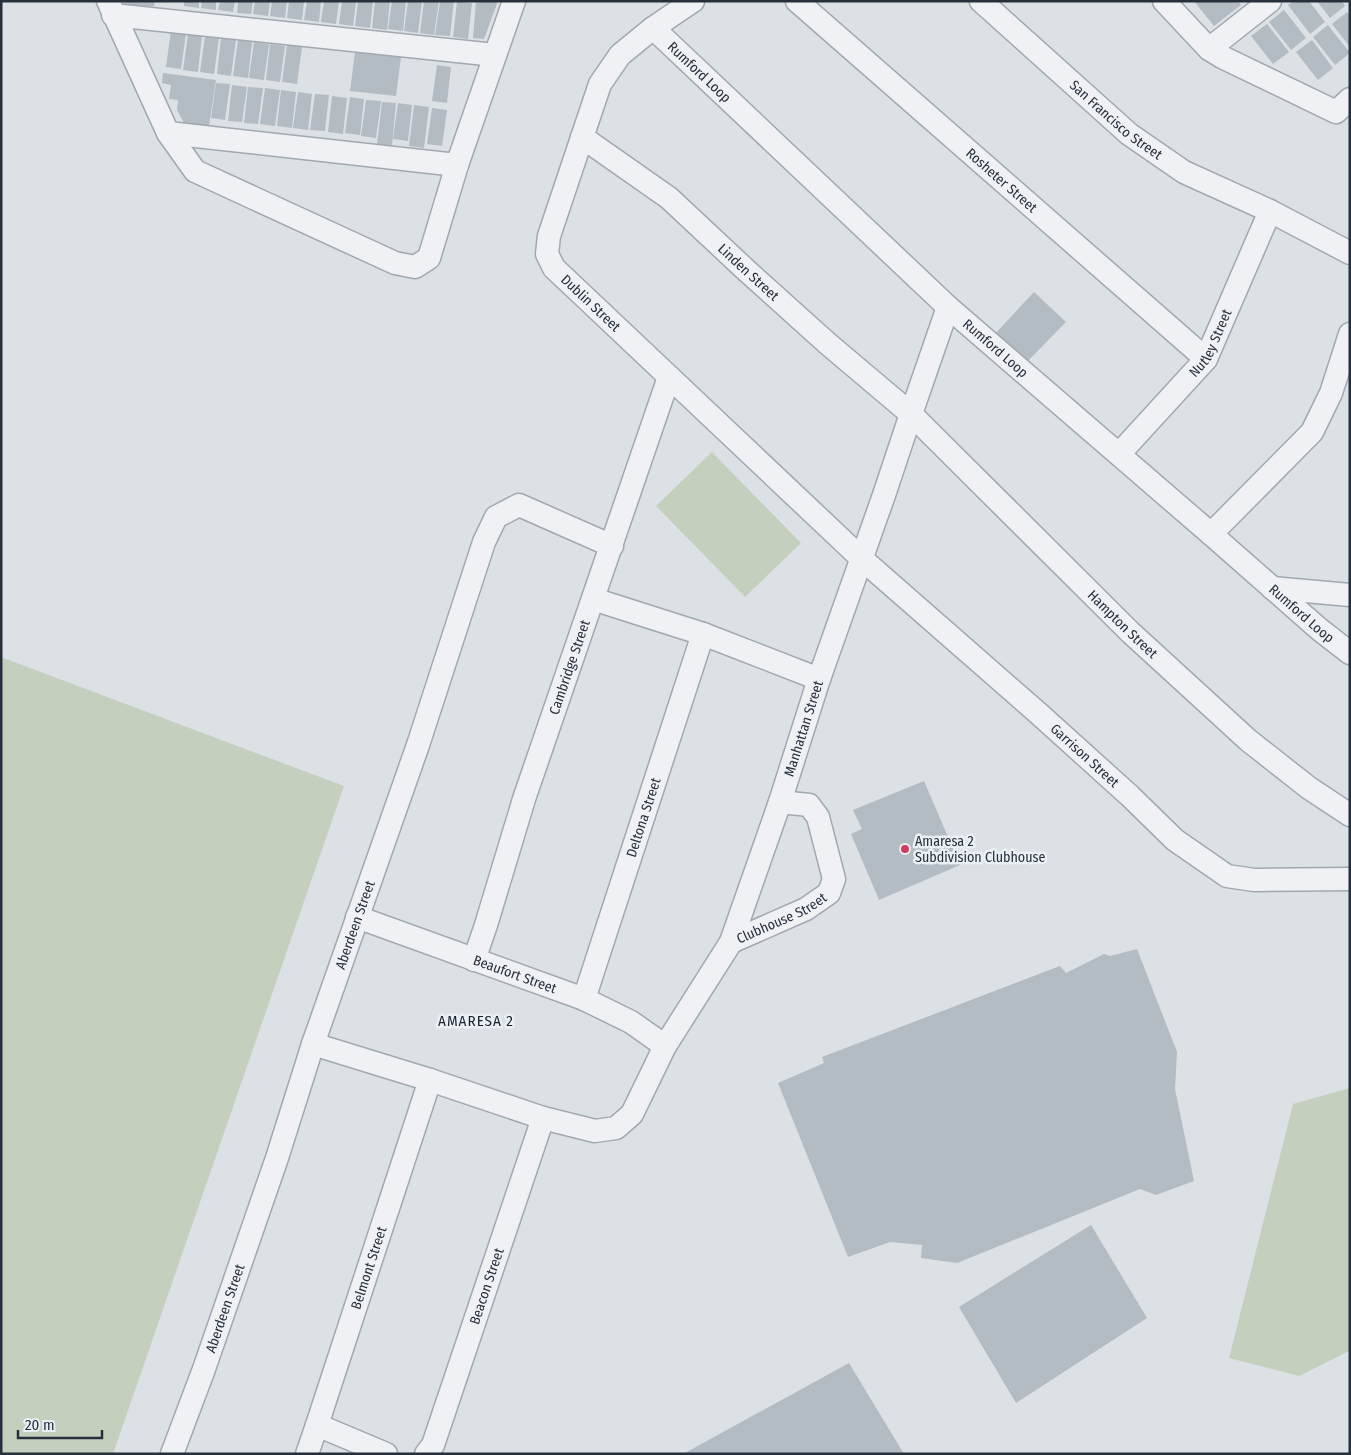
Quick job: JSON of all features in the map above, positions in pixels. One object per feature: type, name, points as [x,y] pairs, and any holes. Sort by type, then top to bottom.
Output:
[{"type":"street","points":[[111,8],[168,133],[195,171],[395,264],[415,267],[429,258],[457,165],[514,1]]},
{"type":"street","name":"Dublin Street","points":[[693,1],[653,28],[620,55],[600,84],[549,236],[546,254],[554,268],[862,558]]},
{"type":"street","name":"Rosheter Street","points":[[797,1],[1206,359]]},
{"type":"street","name":"San Francisco Street","points":[[981,1],[1129,134],[1184,172],[1270,211],[1350,253]]},
{"type":"street","points":[[1164,1],[1208,49],[1222,57],[1336,112],[1350,99]]},
{"type":"street","points":[[1208,49],[1270,1]]},
{"type":"street","points":[[111,8],[495,55]]},
{"type":"street","name":"Rumford Loop","points":[[653,28],[948,307],[1319,629],[1350,653]]},
{"type":"street","points":[[168,133],[457,165]]},
{"type":"street","name":"Linden Street","points":[[582,137],[669,198],[827,343],[910,414]]},
{"type":"street","name":"Nutley Street","points":[[1119,454],[1206,359],[1270,211]]},
{"type":"street","name":"Manhattan Street","points":[[543,1118],[595,1131],[616,1128],[632,1114],[665,1046],[731,942],[780,802],[818,679],[862,558],[948,307]]},
{"type":"street","points":[[1211,534],[1312,432],[1331,393],[1350,334]]},
{"type":"street","name":"Cambridge Street","points":[[474,960],[524,799],[669,377]]},
{"type":"street","name":"Hampton Street","points":[[910,414],[1130,632],[1248,740],[1309,788],[1350,815]]},
{"type":"street","name":"Aberdeen Street","points":[[172,1454],[204,1369],[277,1158],[313,1044],[421,736],[484,542],[496,517],[519,505],[612,546]]},
{"type":"street","name":"Garrison Street","points":[[862,558],[1130,796],[1175,840],[1227,876],[1254,880],[1346,874]]},
{"type":"street","points":[[1272,588],[1350,595]]},
{"type":"street","points":[[593,599],[703,634],[818,679]]},
{"type":"street","name":"Deltona Street","points":[[584,1000],[703,634]]},
{"type":"street","name":"Clubhouse Street","points":[[731,942],[806,909],[829,892],[834,879],[818,817],[809,806],[780,802]]},
{"type":"street","name":"Beaufort Street","points":[[357,917],[584,1000],[631,1022],[665,1046]]},
{"type":"street","points":[[313,1044],[430,1080],[543,1118]]},
{"type":"street","name":"Belmont Street","points":[[307,1454],[430,1080]]},
{"type":"street","name":"Beacon Street","points":[[426,1454],[434,1445],[543,1118]]},
{"type":"street","points":[[317,1425],[386,1454]]},
{"type":"green space","points":[[712,452],[801,543],[745,597],[656,506]]},
{"type":"green space","points":[[1,657],[344,786],[113,1454],[1,1454]]},
{"type":"green space","points":[[1350,1088],[1350,1351],[1299,1376],[1229,1358],[1293,1104]]},
{"type":"building","points":[[122,1],[155,1],[154,6],[133,6]]},
{"type":"building","points":[[184,1],[199,1],[199,8],[184,6]]},
{"type":"building","points":[[202,1],[216,1],[216,10],[201,8]]},
{"type":"building","points":[[220,1],[235,1],[233,12],[218,10]]},
{"type":"building","points":[[238,1],[253,1],[251,14],[237,13]]},
{"type":"building","points":[[255,1],[270,1],[268,16],[253,14]]},
{"type":"building","points":[[272,1],[287,1],[285,18],[270,16]]},
{"type":"building","points":[[289,1],[304,1],[302,20],[287,18]]},
{"type":"building","points":[[307,1],[321,1],[319,22],[304,20]]},
{"type":"building","points":[[324,1],[339,1],[336,24],[321,22]]},
{"type":"building","points":[[342,1],[356,1],[353,26],[339,24]]},
{"type":"building","points":[[358,1],[373,1],[370,28],[355,26]]},
{"type":"building","points":[[375,1],[390,1],[387,30],[372,28]]},
{"type":"building","points":[[392,1],[406,1],[403,31],[388,29]]},
{"type":"building","points":[[408,1],[422,1],[418,33],[404,31]]},
{"type":"building","points":[[424,1],[439,1],[434,35],[420,33]]},
{"type":"building","points":[[440,1],[454,1],[450,36],[435,35]]},
{"type":"building","points":[[457,1],[472,3],[468,39],[453,37]]},
{"type":"building","points":[[476,1],[498,1],[484,39],[473,38]]},
{"type":"building","points":[[1194,1],[1238,1],[1241,5],[1214,26]]},
{"type":"building","points":[[1294,1],[1309,1],[1325,22],[1310,34],[1288,5]]},
{"type":"building","points":[[1317,1],[1342,1],[1345,6],[1330,18]]},
{"type":"building","points":[[1284,10],[1306,38],[1291,50],[1269,22]]},
{"type":"building","points":[[1347,12],[1350,16],[1350,47],[1332,24]]},
{"type":"building","points":[[1267,24],[1289,52],[1273,64],[1251,36]]},
{"type":"building","points":[[1328,25],[1350,53],[1335,65],[1313,37]]},
{"type":"building","points":[[171,31],[186,33],[181,69],[166,67]]},
{"type":"building","points":[[188,34],[202,36],[198,72],[183,70]]},
{"type":"building","points":[[205,36],[219,38],[214,74],[200,72]]},
{"type":"building","points":[[221,38],[236,40],[231,76],[217,74]]},
{"type":"building","points":[[238,40],[252,42],[248,78],[233,76]]},
{"type":"building","points":[[1312,40],[1333,68],[1318,80],[1296,52]]},
{"type":"building","points":[[254,42],[269,44],[264,80],[249,78]]},
{"type":"building","points":[[270,44],[285,46],[280,82],[266,80]]},
{"type":"building","points":[[287,45],[302,47],[297,84],[282,82]]},
{"type":"building","points":[[355,52],[401,57],[396,96],[350,91]]},
{"type":"building","points":[[437,65],[451,67],[447,103],[432,101]]},
{"type":"building","points":[[163,73],[216,80],[209,126],[184,123],[177,110],[178,100],[169,99],[171,85],[162,83]]},
{"type":"building","points":[[216,83],[230,84],[225,120],[211,118]]},
{"type":"building","points":[[232,85],[247,87],[242,122],[228,121]]},
{"type":"building","points":[[248,87],[263,88],[258,124],[244,123]]},
{"type":"building","points":[[265,88],[280,90],[275,126],[260,124]]},
{"type":"building","points":[[281,90],[296,92],[292,128],[277,126]]},
{"type":"building","points":[[298,92],[312,94],[308,130],[293,128]]},
{"type":"building","points":[[315,94],[329,95],[325,131],[310,130]]},
{"type":"building","points":[[332,96],[347,98],[343,134],[328,132]]},
{"type":"building","points":[[350,97],[364,99],[360,135],[345,133]]},
{"type":"building","points":[[366,100],[381,101],[376,138],[361,136]]},
{"type":"building","points":[[382,102],[396,103],[392,146],[377,144]]},
{"type":"building","points":[[398,103],[412,105],[408,141],[393,139]]},
{"type":"building","points":[[414,105],[429,107],[424,148],[409,146]]},
{"type":"building","points":[[432,108],[447,110],[442,146],[427,144]]},
{"type":"building","points":[[1034,292],[1066,322],[1025,364],[993,336]]},
{"type":"building","name":"Amaresa 2 Subdivision Clubhouse","points":[[924,781],[960,865],[879,900],[851,834],[862,829],[853,810]]},
{"type":"building","points":[[1137,949],[1177,1052],[1175,1089],[1194,1181],[1156,1195],[1140,1189],[957,1263],[921,1258],[922,1245],[890,1242],[848,1257],[778,1083],[824,1063],[822,1057],[1060,966],[1066,973],[1104,954],[1110,956]]},
{"type":"building","points":[[1091,1225],[1147,1318],[1016,1403],[959,1307]]},
{"type":"building","points":[[849,1363],[904,1454],[683,1454]]},
{"type":"place","name":"Amaresa 2 Subdivision Clubhouse","points":[[905,849]]},
{"type":"district","name":"AMARESA 2","points":[[476,1021]]}]
